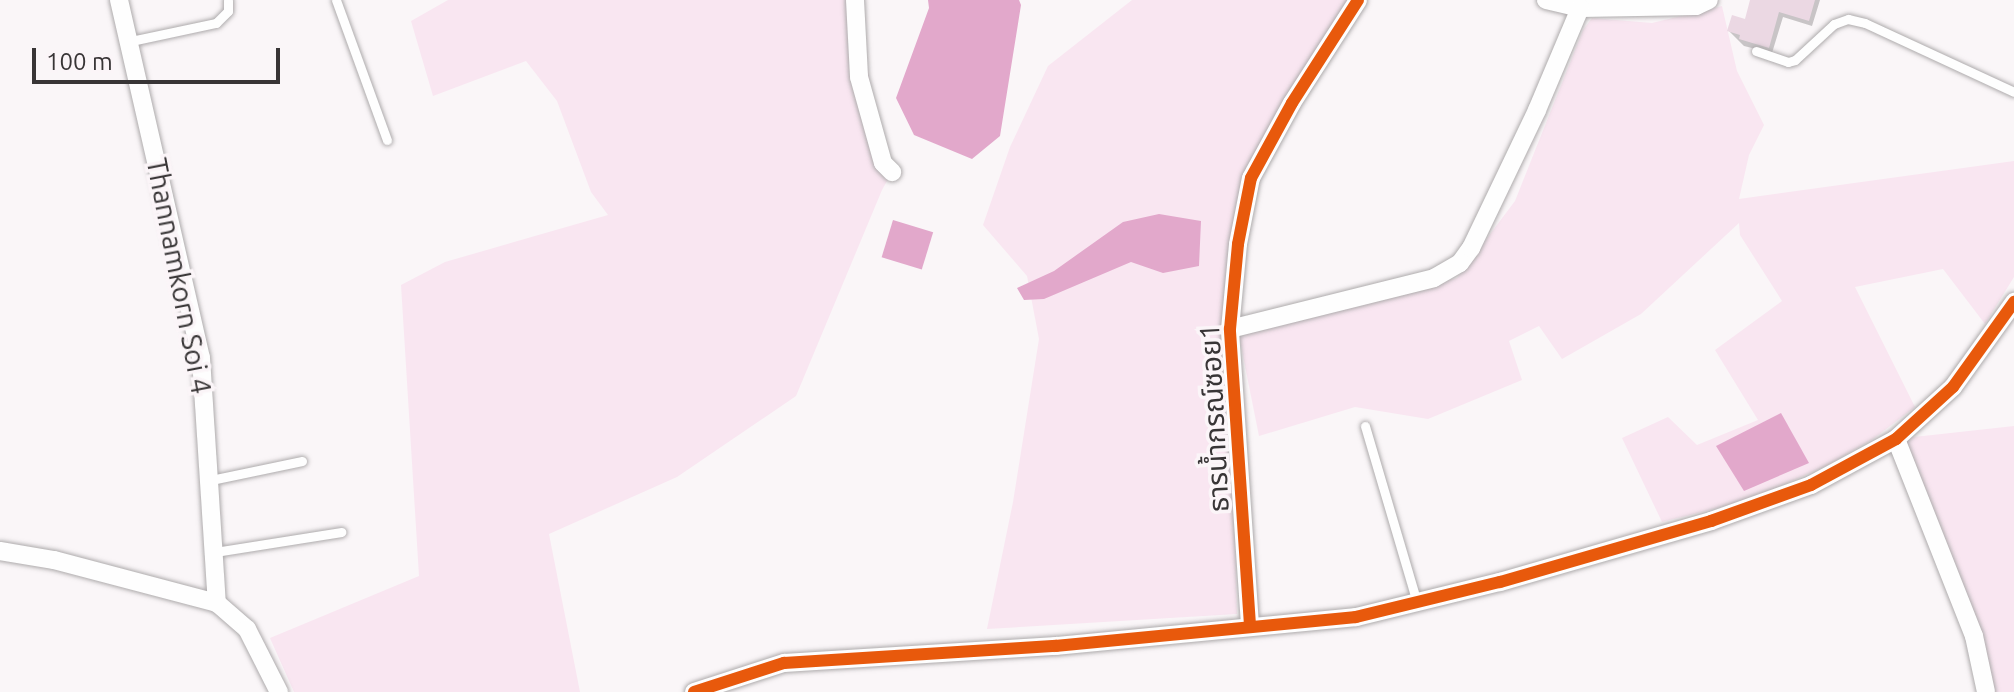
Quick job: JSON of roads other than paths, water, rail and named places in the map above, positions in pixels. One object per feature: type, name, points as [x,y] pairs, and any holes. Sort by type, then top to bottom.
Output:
[{"type":"street","name":"Thannamkorn Soi 4","points":[[119,0],[131,41],[201,358],[217,603]]},
{"type":"street","points":[[855,0],[859,77],[883,163],[892,172]]},
{"type":"street","name":"ธารน้ำกรณ์ซอย1","points":[[1250,625],[1230,329],[1238,244],[1251,178],[1292,103],[1358,0]]},
{"type":"street","points":[[1546,0],[1580,8],[1696,6],[1709,0]]},
{"type":"street","points":[[1230,329],[1434,278],[1460,263],[1471,248],[1537,110],[1580,8]]},
{"type":"street","points":[[694,692],[726,686],[784,663],[1056,646],[1356,617],[1417,603],[1711,521],[1811,485],[1896,439],[1953,387],[2014,302]]},
{"type":"street","points":[[1896,439],[1974,636],[1986,692]]},
{"type":"street","points":[[0,551],[54,560],[217,603],[247,629],[279,692]]},
{"type":"lane","points":[[131,41],[216,23],[228,11],[228,0]]},
{"type":"lane","points":[[336,0],[387,140]]},
{"type":"lane","points":[[1756,51],[1788,62],[1795,60],[1834,24],[1848,19],[1865,23],[2014,92]]},
{"type":"lane","points":[[1365,426],[1417,603]]},
{"type":"lane","points":[[211,480],[302,461]]},
{"type":"lane","points":[[215,552],[341,532]]}]
